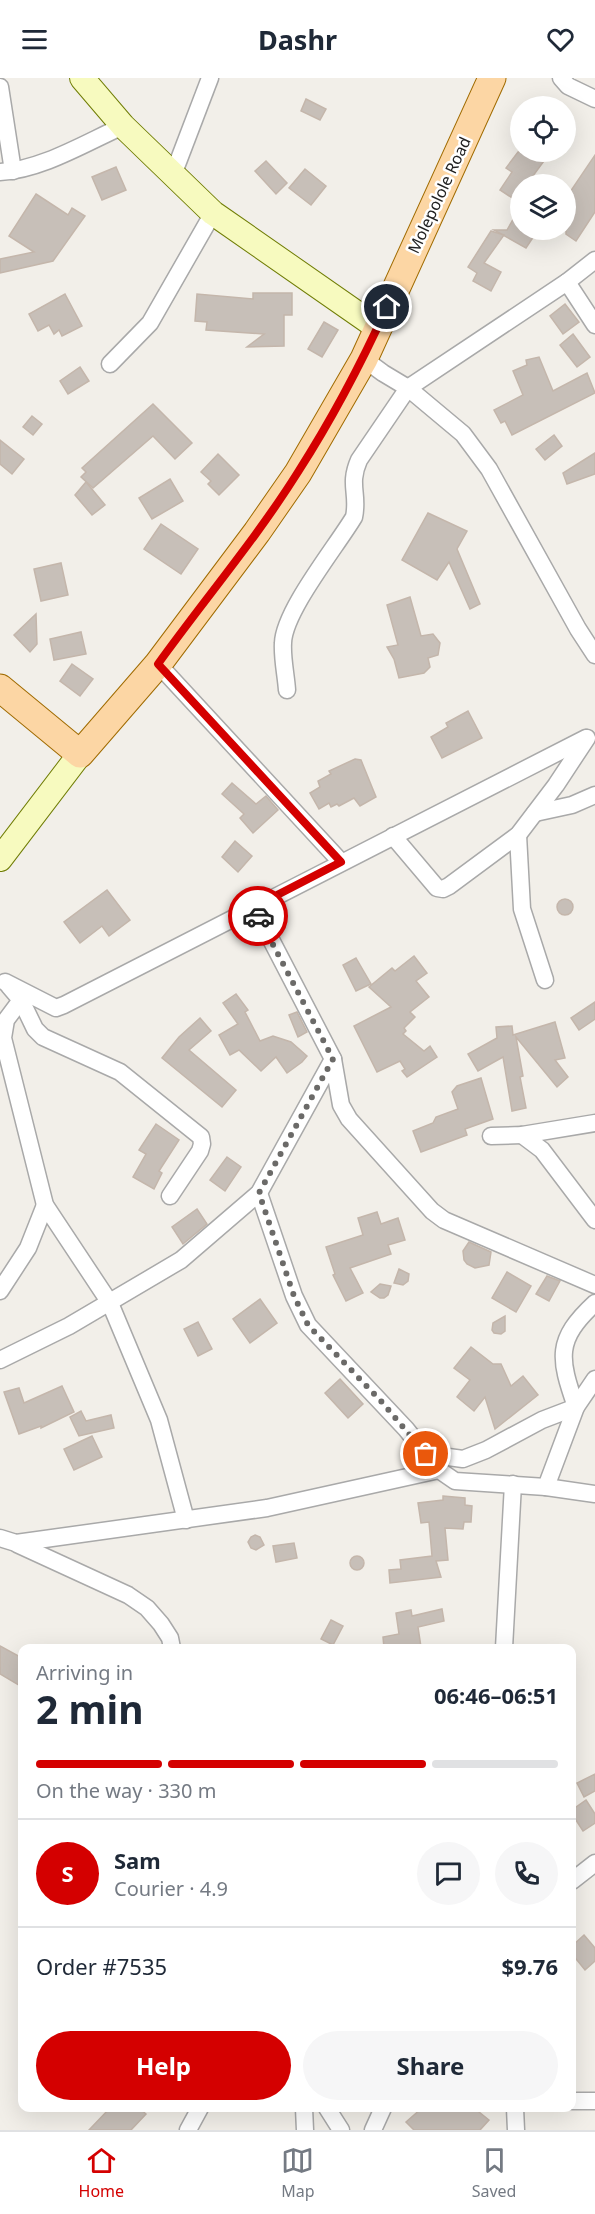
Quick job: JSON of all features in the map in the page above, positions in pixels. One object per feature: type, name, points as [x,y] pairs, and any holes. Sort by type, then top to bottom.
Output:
[{"type":"main road","name":"Molepolole Road","points":[[80,754],[158,664],[257,532],[298,473],[364,360],[492,78]]},
{"type":"main road","points":[[0,688],[80,754]]},
{"type":"street","points":[[82,78],[123,126],[213,213],[378,328]]},
{"type":"street","points":[[173,175],[210,78]]},
{"type":"street","points":[[561,78],[568,86],[595,99]]},
{"type":"street","points":[[0,87],[6,171],[38,164],[123,126]]},
{"type":"street","points":[[110,364],[150,323],[213,213]]},
{"type":"street","points":[[287,690],[283,643],[292,612],[354,517],[356,508],[354,472],[359,460],[408,388],[567,282],[595,260]]},
{"type":"street","points":[[567,282],[595,325]]},
{"type":"street","points":[[364,360],[382,374],[408,388],[463,434],[477,451],[595,655]]},
{"type":"street","points":[[158,664],[341,862]]},
{"type":"street","points":[[393,836],[433,884],[443,889],[518,836],[590,735]]},
{"type":"street","points":[[29,1018],[56,1008],[590,735]]},
{"type":"street","points":[[0,859],[80,754]]},
{"type":"street","points":[[535,813],[572,805],[595,795]]},
{"type":"street","points":[[518,836],[522,909],[545,980]]},
{"type":"street","points":[[254,907],[333,1059],[344,1113],[432,1211],[444,1220],[492,1242],[595,1285]]},
{"type":"street","points":[[3,977],[56,1008]]},
{"type":"street","points":[[3,977],[21,1000],[35,1029],[43,1037],[120,1072],[201,1137],[200,1151],[171,1196]]},
{"type":"street","points":[[21,1000],[6,1020],[3,1038],[45,1206],[110,1303],[159,1420],[186,1520]]},
{"type":"street","points":[[0,1360],[110,1303],[181,1260],[259,1193],[333,1059]]},
{"type":"street","points":[[491,1136],[522,1135],[595,1123]]},
{"type":"street","points":[[522,1135],[542,1150],[595,1220]]},
{"type":"street","points":[[259,1193],[294,1296],[308,1325],[380,1400],[439,1470],[455,1481],[546,1487],[595,1494]]},
{"type":"street","points":[[0,1292],[28,1248],[45,1206]]},
{"type":"street","points":[[576,1407],[565,1375],[564,1341],[581,1316],[595,1303]]},
{"type":"street","points":[[546,1487],[576,1407],[595,1379]]},
{"type":"street","points":[[426,1454],[463,1459],[486,1450],[542,1420],[576,1407]]},
{"type":"street","points":[[8,1541],[267,1508],[439,1470]]},
{"type":"street","points":[[504,1644],[513,1484]]},
{"type":"street","points":[[8,1541],[128,1595],[147,1608],[161,1624],[171,1644]]},
{"type":"street","points":[[576,1878],[595,1863]]},
{"type":"street","points":[[576,2101],[595,2101]]},
{"type":"street","points":[[188,2130],[198,2112]]},
{"type":"street","points":[[304,2112],[305,2130]]},
{"type":"street","points":[[330,2112],[341,2130]]},
{"type":"street","points":[[373,2130],[381,2112]]},
{"type":"street","points":[[515,2112],[516,2130]]},
{"type":"building","points":[[306,99],[326,109],[320,120],[301,111]]},
{"type":"building","points":[[595,155],[595,212],[576,241],[575,240],[576,183]]},
{"type":"building","points":[[266,161],[287,183],[276,194],[255,171]]},
{"type":"building","points":[[510,162],[543,162],[534,174],[511,174],[512,172],[506,168]]},
{"type":"building","points":[[116,167],[126,190],[102,200],[92,177]]},
{"type":"building","points":[[305,169],[326,186],[311,205],[289,188]]},
{"type":"building","points":[[510,175],[510,196],[500,190]]},
{"type":"building","points":[[36,194],[68,215],[72,208],[85,216],[53,261],[0,273],[0,259],[34,252],[9,236]]},
{"type":"building","points":[[510,225],[510,239],[494,230],[507,230]]},
{"type":"building","points":[[491,231],[504,235],[484,263],[501,272],[491,291],[473,281],[477,273],[468,267]]},
{"type":"building","points":[[512,240],[531,240],[526,248]]},
{"type":"building","points":[[253,293],[292,293],[292,315],[284,315],[284,346],[247,347],[264,334],[206,330],[207,322],[195,321],[197,294],[253,299]]},
{"type":"building","points":[[65,294],[82,326],[62,336],[59,330],[54,334],[49,325],[38,331],[29,314]]},
{"type":"building","points":[[565,304],[579,322],[563,334],[550,316]]},
{"type":"building","points":[[324,322],[338,330],[322,357],[308,349]]},
{"type":"building","points":[[573,334],[590,357],[577,367],[560,345]]},
{"type":"building","points":[[539,357],[553,391],[587,373],[595,393],[512,435],[505,421],[501,423],[494,410],[523,395],[513,371],[527,365],[526,360]]},
{"type":"building","points":[[80,367],[89,381],[68,394],[60,381]]},
{"type":"building","points":[[153,404],[192,443],[175,459],[153,436],[93,488],[81,477],[86,472],[82,468]]},
{"type":"building","points":[[32,416],[42,424],[33,435],[23,427]]},
{"type":"building","points":[[554,435],[562,446],[545,460],[536,449]]},
{"type":"building","points":[[0,440],[24,459],[12,474],[0,464]]},
{"type":"building","points":[[595,453],[595,474],[567,484],[563,473]]},
{"type":"building","points":[[218,454],[239,475],[219,495],[208,484],[211,481],[201,472]]},
{"type":"building","points":[[170,479],[183,501],[152,519],[139,498]]},
{"type":"building","points":[[86,482],[105,505],[92,515],[75,495]]},
{"type":"building","points":[[428,513],[467,531],[457,549],[480,604],[470,609],[449,562],[437,580],[402,560]]},
{"type":"building","points":[[161,524],[198,549],[181,574],[144,549]]},
{"type":"building","points":[[61,563],[68,595],[41,601],[34,569]]},
{"type":"building","points":[[410,597],[421,636],[433,634],[440,643],[438,655],[428,658],[430,667],[424,673],[399,678],[394,659],[387,647],[398,645],[387,605]]},
{"type":"building","points":[[36,614],[37,644],[30,652],[14,635]]},
{"type":"building","points":[[81,632],[86,654],[54,660],[50,639]]},
{"type":"building","points":[[72,664],[93,679],[80,696],[60,681]]},
{"type":"building","points":[[468,711],[482,738],[442,758],[431,737],[448,727],[446,723]]},
{"type":"building","points":[[355,759],[361,760],[376,797],[360,806],[354,798],[339,806],[337,804],[331,807],[329,803],[319,809],[310,793],[320,787],[318,781],[331,774],[329,771]]},
{"type":"building","points":[[232,783],[256,804],[266,796],[278,810],[253,833],[240,818],[244,814],[222,794]]},
{"type":"building","points":[[235,841],[252,856],[238,872],[222,857]]},
{"type":"building","points":[[107,890],[130,920],[109,936],[102,926],[80,943],[64,922]]},
{"type":"building","points":[[562,899],[568,899],[573,907],[571,913],[562,915],[557,910],[557,904]]},
{"type":"building","points":[[414,956],[427,973],[416,981],[429,997],[410,1012],[415,1017],[404,1028],[406,1031],[403,1034],[424,1051],[430,1046],[437,1057],[407,1077],[402,1071],[405,1069],[400,1061],[377,1072],[354,1026],[391,1007],[369,987],[392,968],[395,971]]},
{"type":"building","points":[[356,958],[371,984],[356,991],[343,965]]},
{"type":"building","points":[[236,994],[248,1010],[245,1012],[260,1041],[273,1036],[291,1042],[307,1056],[302,1062],[287,1073],[276,1057],[261,1071],[239,1050],[230,1055],[219,1035],[238,1024],[223,1003]]},
{"type":"building","points":[[595,1002],[595,1019],[579,1030],[571,1018]]},
{"type":"building","points":[[297,1012],[307,1032],[298,1037],[289,1015]]},
{"type":"building","points":[[200,1018],[211,1031],[189,1050],[236,1090],[222,1107],[162,1058],[179,1037]]},
{"type":"building","points":[[555,1022],[565,1058],[555,1060],[568,1077],[557,1087],[516,1037],[526,1108],[512,1111],[503,1057],[478,1071],[468,1054],[497,1038],[496,1027],[512,1026],[513,1035]]},
{"type":"building","points":[[481,1078],[493,1119],[465,1129],[467,1135],[421,1152],[413,1131],[433,1123],[436,1117],[458,1109],[452,1092],[457,1086]]},
{"type":"building","points":[[156,1124],[179,1140],[159,1171],[162,1173],[154,1189],[133,1177],[146,1154],[139,1150]]},
{"type":"building","points":[[227,1157],[241,1167],[225,1191],[210,1180]]},
{"type":"building","points":[[197,1209],[207,1224],[183,1244],[172,1227]]},
{"type":"building","points":[[377,1212],[381,1224],[398,1218],[405,1240],[388,1245],[391,1254],[350,1268],[363,1293],[346,1301],[333,1275],[335,1274],[326,1247],[363,1235],[358,1218]]},
{"type":"building","points":[[469,1242],[491,1252],[489,1265],[475,1268],[467,1264],[463,1251]]},
{"type":"building","points":[[399,1269],[409,1274],[408,1281],[403,1285],[394,1283]]},
{"type":"building","points":[[507,1272],[531,1286],[516,1312],[492,1298]]},
{"type":"building","points":[[547,1276],[560,1281],[549,1301],[536,1294]]},
{"type":"building","points":[[380,1284],[391,1286],[388,1295],[384,1298],[371,1292]]},
{"type":"building","points":[[260,1299],[277,1323],[250,1343],[233,1319]]},
{"type":"building","points":[[505,1316],[505,1331],[501,1334],[494,1333],[493,1323]]},
{"type":"building","points":[[198,1322],[212,1349],[198,1356],[184,1329]]},
{"type":"building","points":[[471,1347],[493,1364],[501,1364],[511,1386],[523,1376],[538,1395],[495,1429],[485,1397],[474,1411],[457,1397],[470,1380],[454,1368]]},
{"type":"building","points":[[340,1379],[363,1404],[348,1418],[325,1393]]},
{"type":"building","points":[[62,1386],[74,1412],[41,1428],[41,1426],[19,1434],[4,1392],[19,1388],[24,1403]]},
{"type":"building","points":[[81,1411],[86,1421],[111,1415],[114,1428],[79,1436],[70,1417]]},
{"type":"building","points":[[92,1436],[102,1457],[74,1470],[64,1449]]},
{"type":"building","points":[[443,1496],[465,1498],[465,1505],[472,1506],[471,1522],[464,1522],[463,1529],[445,1528],[448,1560],[436,1561],[441,1577],[390,1583],[389,1570],[401,1569],[400,1560],[432,1556],[429,1522],[421,1523],[418,1503],[443,1500]]},
{"type":"building","points":[[255,1535],[260,1537],[264,1545],[256,1550],[251,1548],[248,1542]]},
{"type":"building","points":[[294,1543],[297,1558],[276,1562],[273,1546]]},
{"type":"building","points":[[354,1556],[360,1556],[364,1563],[360,1570],[354,1570],[350,1566],[350,1560]]},
{"type":"building","points":[[442,1609],[444,1621],[418,1627],[421,1644],[384,1644],[383,1637],[399,1634],[396,1613],[411,1610],[412,1616]]},
{"type":"building","points":[[331,1620],[343,1626],[334,1644],[321,1639]]},
{"type":"building","points":[[0,1646],[18,1656],[18,1685],[0,1674]]},
{"type":"building","points":[[595,1774],[595,1791],[584,1797],[577,1783]]},
{"type":"building","points":[[586,1800],[595,1814],[595,1823],[583,1831],[576,1820],[576,1807]]},
{"type":"building","points":[[584,1935],[595,1948],[595,1961],[585,1970],[576,1959],[576,1942]]},
{"type":"building","points":[[106,2112],[144,2112],[146,2114],[131,2130],[89,2130]]},
{"type":"building","points":[[417,2112],[479,2112],[489,2120],[480,2130],[414,2130],[406,2122]]},
{"type":"way so far","points":[[258,916],[333,1059],[259,1193],[294,1296],[308,1325],[380,1400],[426,1454]]},
{"type":"route","points":[[258,916],[254,907],[341,862],[158,664],[257,532],[298,473],[364,360],[387,307]]}]
